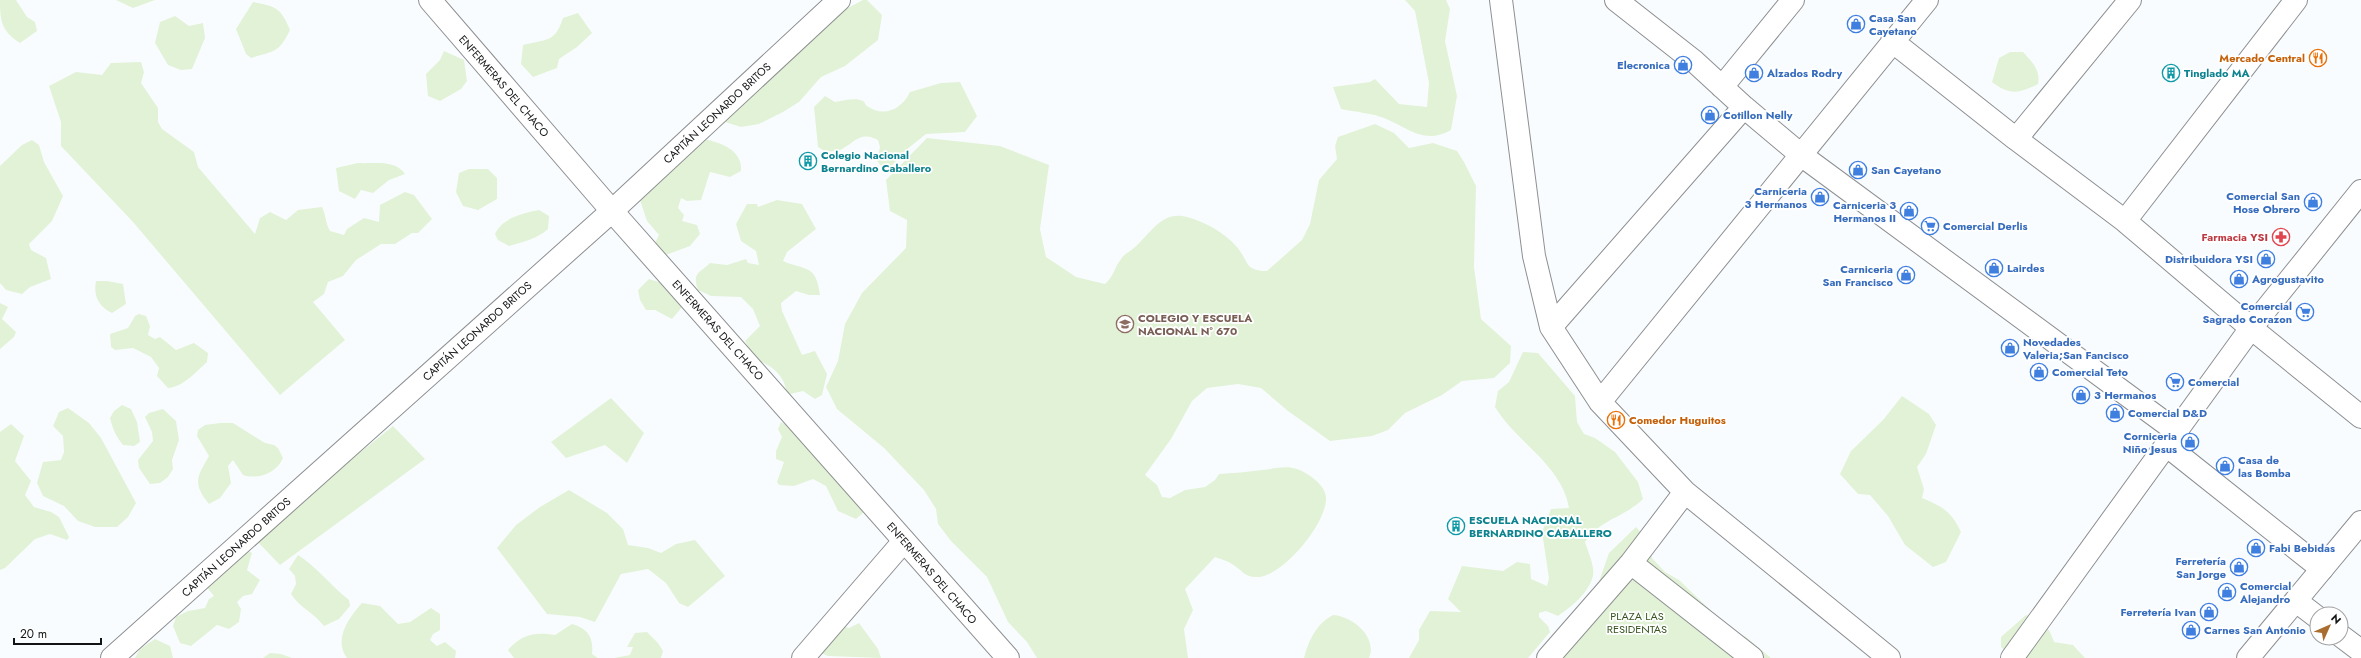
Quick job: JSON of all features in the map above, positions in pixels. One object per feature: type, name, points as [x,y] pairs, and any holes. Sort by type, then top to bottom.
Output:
[{"type":"street","name":"ENFERMERAS DEL CHACO","points":[[430,0],[612,211],[1008,658]]},
{"type":"street","name":"CAPITÁN LEONARDO BRITOS","points":[[112,658],[612,211],[839,0]]},
{"type":"street","points":[[1501,0],[1534,256],[1551,327],[1600,402],[1685,492],[1889,658]]},
{"type":"street","points":[[1616,0],[1695,62],[1744,107],[1801,155],[2171,438],[2322,569]]},
{"type":"street","points":[[1722,87],[1793,0]]},
{"type":"street","points":[[1600,402],[1926,0]]},
{"type":"street","points":[[2016,139],[2130,0]]},
{"type":"street","points":[[2125,221],[2296,0]]},
{"type":"street","points":[[1892,41],[2016,139],[2125,221],[2251,328],[2361,417]]},
{"type":"street","points":[[1551,327],[1744,107]]},
{"type":"street","points":[[2012,658],[2251,328],[2361,190]]},
{"type":"street","points":[[1548,658],[1631,563],[1685,492]]},
{"type":"street","points":[[2248,658],[2361,522]]},
{"type":"street","points":[[803,658],[904,540]]},
{"type":"street","points":[[1631,563],[1752,658]]},
{"type":"street","points":[[2296,600],[2309,611]]},
{"type":"street","points":[[2349,642],[2361,651]]},
{"type":"green space","points":[[0,0],[16,0],[27,17],[35,22],[37,31],[20,43],[14,39],[5,29],[1,19]]},
{"type":"green space","points":[[116,0],[155,0],[133,8]]},
{"type":"green space","points":[[863,0],[867,0],[882,15],[878,40],[845,66],[821,77],[799,102],[783,112],[759,124],[741,127],[725,122],[733,110],[844,10]]},
{"type":"green space","points":[[1405,0],[1446,0],[1450,9],[1445,41],[1457,96],[1451,130],[1441,134],[1432,136],[1415,133],[1378,116],[1341,109],[1333,87],[1370,82],[1375,79],[1399,104],[1427,107],[1429,83],[1415,11]]},
{"type":"green space","points":[[253,2],[277,9],[284,17],[290,30],[286,38],[275,50],[251,58],[246,54],[236,29]]},
{"type":"green space","points":[[578,13],[592,33],[577,47],[559,59],[557,68],[533,77],[521,64],[523,45],[549,39],[557,32],[563,18]]},
{"type":"green space","points":[[175,16],[189,26],[203,23],[205,38],[192,69],[181,70],[168,65],[155,43],[160,22]]},
{"type":"green space","points":[[444,51],[464,60],[467,81],[461,89],[440,101],[428,96],[426,74],[440,60]]},
{"type":"green space","points":[[2010,52],[2023,52],[2030,59],[2037,70],[2039,79],[2038,84],[2025,90],[2014,92],[2003,89],[1992,82],[1999,58]]},
{"type":"green space","points":[[141,62],[144,72],[141,83],[158,108],[158,122],[162,129],[194,152],[198,167],[255,234],[260,218],[270,212],[286,220],[298,210],[322,207],[330,231],[344,235],[347,229],[364,218],[379,222],[380,205],[405,192],[414,195],[432,219],[418,233],[412,233],[395,244],[381,244],[356,260],[343,276],[328,282],[324,294],[313,302],[345,340],[280,395],[133,222],[61,146],[61,122],[49,86],[76,72],[102,75],[111,63]]},
{"type":"green space","points":[[960,82],[977,116],[965,132],[926,134],[906,150],[886,172],[877,161],[880,147],[878,140],[872,137],[867,136],[859,138],[842,149],[836,151],[826,152],[818,147],[814,107],[825,96],[835,102],[853,99],[860,100],[864,101],[866,106],[873,110],[886,111],[897,107],[907,98],[910,92],[941,83]]},
{"type":"green space","points":[[1375,124],[1394,133],[1409,148],[1433,143],[1457,151],[1464,162],[1476,186],[1474,267],[1481,319],[1511,346],[1510,363],[1494,378],[1462,381],[1442,395],[1405,413],[1388,430],[1372,436],[1330,441],[1288,411],[1261,388],[1238,384],[1207,388],[1192,401],[1171,439],[1145,475],[1157,485],[1162,497],[1170,498],[1185,490],[1205,487],[1215,480],[1219,474],[1284,467],[1297,469],[1316,480],[1325,493],[1326,498],[1324,509],[1312,534],[1291,558],[1279,568],[1258,577],[1247,575],[1230,563],[1215,557],[1185,589],[1193,610],[1184,629],[1188,658],[1037,658],[1027,642],[1008,622],[987,577],[951,541],[938,524],[936,509],[924,490],[884,448],[837,409],[826,387],[838,361],[845,324],[862,293],[906,248],[907,220],[890,211],[886,180],[927,138],[1000,146],[1049,165],[1040,229],[1046,257],[1076,277],[1105,284],[1124,256],[1158,224],[1171,217],[1178,216],[1194,219],[1214,228],[1237,247],[1251,267],[1260,271],[1267,271],[1302,240],[1310,224],[1319,180],[1337,159],[1335,146],[1338,137]]},
{"type":"green space","points":[[703,139],[716,142],[734,152],[741,164],[741,171],[730,177],[710,172],[701,200],[687,201],[681,198],[678,208],[684,215],[682,221],[697,225],[700,234],[690,246],[663,256],[654,245],[659,235],[647,221],[637,191]]},
{"type":"green space","points":[[32,140],[39,145],[44,162],[63,196],[52,221],[29,244],[31,250],[46,258],[51,279],[30,287],[22,294],[6,290],[0,283],[0,166],[22,145]]},
{"type":"green space","points":[[358,163],[390,164],[401,169],[405,174],[389,180],[373,193],[361,190],[355,199],[339,191],[336,168]]},
{"type":"green space","points":[[469,169],[488,169],[497,178],[497,199],[478,210],[463,206],[456,192],[459,173]]},
{"type":"green space","points":[[777,200],[802,204],[816,229],[787,252],[783,261],[808,270],[812,273],[816,278],[820,295],[809,295],[796,291],[781,303],[782,311],[802,355],[815,351],[827,374],[822,395],[815,399],[803,391],[786,395],[784,383],[777,372],[766,364],[755,360],[745,341],[760,326],[753,309],[741,297],[711,296],[698,290],[696,284],[696,276],[710,263],[727,265],[746,259],[748,263],[759,265],[756,251],[741,241],[736,224],[747,204],[757,204],[758,207]]},
{"type":"green space","points":[[539,210],[549,216],[548,229],[544,232],[530,240],[509,246],[498,240],[495,234],[498,228],[508,220]]},
{"type":"green space","points":[[649,279],[662,283],[683,306],[672,319],[655,310],[646,310],[640,300],[638,290]]},
{"type":"green space","points":[[96,281],[107,281],[123,284],[126,304],[112,313],[107,311],[100,304],[96,296]]},
{"type":"green space","points":[[0,303],[8,307],[2,319],[16,332],[14,337],[0,349]]},
{"type":"green space","points":[[139,314],[146,316],[150,326],[148,335],[155,339],[160,337],[176,350],[194,343],[208,353],[207,362],[184,382],[168,388],[157,376],[159,368],[151,357],[133,348],[115,350],[111,347],[110,334],[128,328],[135,316]]},
{"type":"green space","points":[[1523,352],[1538,353],[1575,396],[1577,422],[1584,434],[1595,438],[1615,452],[1638,482],[1643,499],[1636,505],[1605,523],[1585,542],[1593,568],[1591,582],[1579,599],[1558,616],[1546,611],[1539,613],[1539,617],[1548,626],[1550,632],[1528,658],[1409,658],[1419,640],[1419,630],[1430,611],[1461,612],[1448,599],[1462,566],[1503,571],[1517,562],[1530,564],[1531,579],[1547,586],[1549,578],[1542,532],[1551,509],[1569,508],[1565,493],[1548,466],[1514,432],[1495,407],[1498,391],[1509,382]]},
{"type":"green space","points":[[1902,396],[1929,414],[1936,425],[1926,454],[1917,467],[1924,489],[1922,498],[1946,510],[1954,519],[1961,532],[1946,562],[1933,567],[1905,545],[1888,516],[1870,495],[1858,494],[1840,474],[1851,451],[1883,420]]},
{"type":"green space","points":[[611,398],[644,433],[627,463],[605,445],[566,458],[551,442]]},
{"type":"green space","points":[[122,405],[131,409],[137,422],[140,442],[134,446],[123,445],[118,439],[111,422],[110,418],[114,411]]},
{"type":"green space","points":[[68,408],[89,423],[101,438],[136,503],[128,517],[117,527],[95,527],[78,521],[64,506],[43,496],[37,483],[43,462],[61,460],[64,452],[63,436],[53,426],[59,412]]},
{"type":"green space","points":[[163,409],[176,421],[179,440],[172,460],[173,469],[168,477],[160,483],[150,484],[139,468],[138,460],[153,441],[152,432],[145,417],[149,413]]},
{"type":"green space","points":[[781,422],[797,430],[868,500],[863,513],[856,519],[838,511],[826,486],[813,479],[794,486],[779,485],[777,482],[784,462],[776,459],[776,451],[782,437],[778,429]]},
{"type":"green space","points":[[233,423],[265,443],[274,445],[278,448],[283,458],[272,471],[255,477],[243,475],[233,460],[228,466],[231,483],[220,498],[209,504],[200,491],[198,480],[209,456],[197,436],[198,430],[205,425]]},
{"type":"green space","points":[[11,424],[24,436],[15,461],[31,481],[25,495],[34,507],[51,512],[59,517],[69,537],[67,540],[50,534],[35,539],[5,568],[0,570],[0,432]]},
{"type":"green space","points":[[393,426],[425,459],[280,565],[254,538]]},
{"type":"green space","points":[[569,490],[607,513],[623,529],[628,545],[648,548],[661,553],[676,544],[695,540],[725,576],[688,607],[679,603],[666,583],[648,569],[621,574],[595,622],[580,617],[547,614],[497,548],[516,525],[540,507]]},
{"type":"green space","name":"PLAZA LAS RESIDENTAS","points":[[1636,527],[1646,538],[1652,558],[1665,572],[1679,580],[1730,629],[1746,637],[1771,658],[1558,658],[1595,593],[1609,553]]},
{"type":"green space","points":[[238,545],[252,553],[247,570],[260,580],[252,594],[243,596],[237,602],[241,609],[239,622],[229,629],[217,625],[191,646],[180,643],[173,626],[176,617],[188,611],[205,608],[209,599],[214,596],[205,585]]},
{"type":"green space","points":[[298,555],[349,600],[350,606],[339,619],[324,626],[316,617],[294,599],[291,594],[296,584],[295,576],[289,569]]},
{"type":"green space","points":[[362,603],[380,606],[398,624],[410,622],[431,608],[440,614],[440,630],[433,634],[430,640],[437,646],[445,642],[456,651],[455,658],[347,658],[343,651],[342,636],[344,629],[352,615]]},
{"type":"green space","points":[[1333,615],[1348,619],[1362,629],[1367,635],[1370,643],[1371,650],[1369,658],[1304,658],[1314,633],[1322,623]]},
{"type":"green space","points":[[2026,615],[2041,621],[2050,632],[2054,642],[2073,645],[2085,658],[2014,658],[2001,647],[2001,637]]},
{"type":"green space","points":[[859,623],[878,649],[881,658],[828,656],[821,653],[838,625],[849,628]]},
{"type":"green space","points":[[572,624],[582,628],[588,634],[592,643],[592,654],[598,658],[514,658],[508,650],[518,640],[524,637],[535,634],[555,635]]},
{"type":"green space","points":[[647,632],[658,643],[663,651],[661,658],[614,658],[630,655],[633,647],[627,647],[635,633]]},
{"type":"green space","points":[[155,639],[170,646],[173,658],[135,658],[140,649]]},
{"type":"green space","points":[[270,653],[281,654],[292,658],[263,658]]},
{"type":"place","name":"Casa San Cayetano","points":[[1856,24]]},
{"type":"place","name":"Mercado Central","points":[[2318,58]]},
{"type":"place","name":"Elecronica","points":[[1683,65]]},
{"type":"place","name":"Alzados Rodry","points":[[1754,73]]},
{"type":"place","name":"Tinglado MA","points":[[2171,73]]},
{"type":"place","name":"Cotillon Nelly","points":[[1710,115]]},
{"type":"place","name":"Colegio Nacional Bernardino Caballero","points":[[808,161]]},
{"type":"place","name":"San Cayetano","points":[[1858,170]]},
{"type":"place","name":"Carniceria 3 Hermanos","points":[[1820,197]]},
{"type":"place","name":"Comercial San Hose Obrero","points":[[2313,202]]},
{"type":"place","name":"Carniceria 3 Hermanos II","points":[[1909,211]]},
{"type":"place","name":"Comercial Derlis","points":[[1930,226]]},
{"type":"place","name":"Farmacia YSI","points":[[2281,237]]},
{"type":"place","name":"Distribuidora YSI","points":[[2266,259]]},
{"type":"place","name":"Lairdes","points":[[1994,268]]},
{"type":"place","name":"Carniceria San Francisco","points":[[1906,275]]},
{"type":"place","name":"Agrogustavito","points":[[2239,279]]},
{"type":"place","name":"Comercial Sagrado Corazon","points":[[2305,312]]},
{"type":"place","name":"COLEGIO Y ESCUELA NACIONAL N° 670","points":[[1125,324]]},
{"type":"place","name":"Novedades Valeria;San Fancisco","points":[[2010,348]]},
{"type":"place","name":"Comercial Teto","points":[[2039,372]]},
{"type":"place","name":"Comercial","points":[[2175,382]]},
{"type":"place","name":"3 Hermanos","points":[[2081,395]]},
{"type":"place","name":"Comercial D&D","points":[[2115,413]]},
{"type":"place","name":"Comedor Huguitos","points":[[1616,420]]},
{"type":"place","name":"Corniceria Niño Jesus","points":[[2190,442]]},
{"type":"place","name":"Casa de las Bomba","points":[[2225,466]]},
{"type":"place","name":"ESCUELA NACIONAL BERNARDINO CABALLERO","points":[[1456,526]]},
{"type":"place","name":"Fabi Bebidas","points":[[2256,548]]},
{"type":"place","name":"Ferretería San Jorge","points":[[2239,567]]},
{"type":"place","name":"Comercial Alejandro","points":[[2227,592]]},
{"type":"place","name":"Ferretería Ivan","points":[[2209,612]]},
{"type":"place","name":"Carnes San Antonio","points":[[2191,630]]}]
